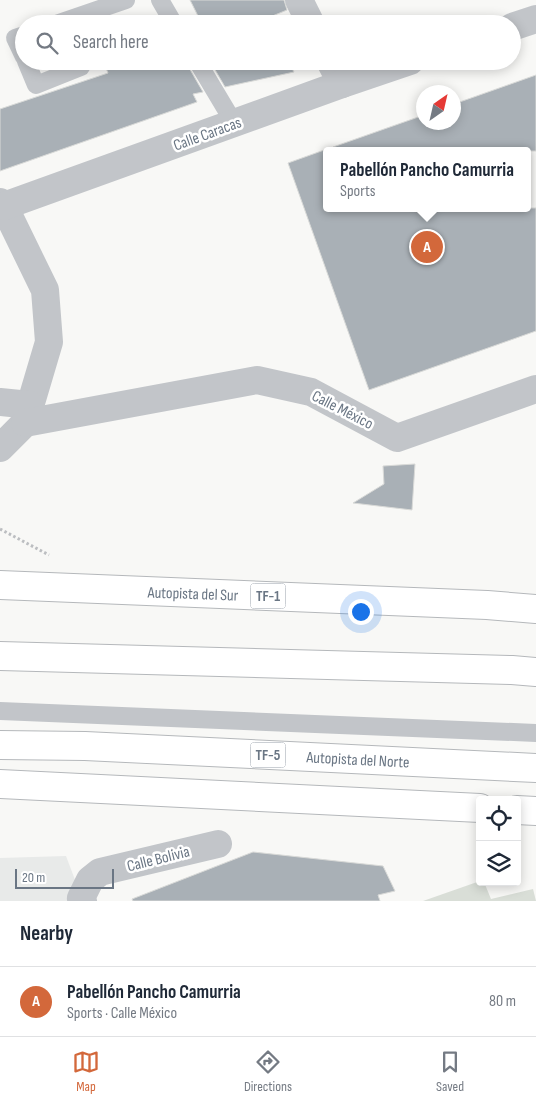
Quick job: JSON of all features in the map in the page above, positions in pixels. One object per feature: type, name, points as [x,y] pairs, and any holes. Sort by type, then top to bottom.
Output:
[{"type":"highway","name":"Autopista del Sur","points":[[0,585],[487,605],[536,609]]},
{"type":"highway","points":[[0,656],[536,672]]},
{"type":"highway","name":"Autopista del Norte","points":[[0,745],[85,746],[536,768]]},
{"type":"highway","points":[[0,784],[476,808]]},
{"type":"highway","points":[[521,810],[536,811]]},
{"type":"street","points":[[299,0],[306,15]]},
{"type":"street","points":[[521,24],[536,19]]},
{"type":"street","name":"Calle Caracas","points":[[2,204],[234,123],[336,72],[349,70]]},
{"type":"street","points":[[0,448],[27,414],[49,342],[46,290],[2,204]]},
{"type":"street","name":"Calle México","points":[[0,402],[27,414],[257,380],[311,392],[397,438],[536,389]]},
{"type":"street","name":"Calle Bolivia","points":[[82,899],[90,880],[100,872],[218,844]]},
{"type":"lane","points":[[84,15],[126,0]]},
{"type":"lane","points":[[160,0],[169,15]]},
{"type":"lane","points":[[30,70],[36,85],[74,70]]},
{"type":"lane","points":[[202,70],[234,123]]},
{"type":"lane","points":[[0,711],[536,733]]},
{"type":"shaded area","points":[[66,856],[83,901],[0,901],[0,858]]},
{"type":"shaded area","points":[[476,882],[476,886],[486,886],[491,899],[533,889],[536,901],[423,901]]},
{"type":"building","points":[[190,0],[284,0],[287,10],[275,15],[198,15]]},
{"type":"building","points":[[107,70],[190,70],[203,92],[193,94],[197,102],[0,171],[0,109],[108,73]]},
{"type":"building","points":[[215,70],[293,70],[294,72],[225,87]]},
{"type":"building","points":[[536,75],[536,151],[531,151],[531,147],[333,147],[416,118],[416,130],[461,130],[461,102]]},
{"type":"building","points":[[323,150],[323,212],[531,212],[531,208],[536,208],[536,331],[369,390],[288,163]]},
{"type":"building","points":[[415,464],[412,510],[353,503],[384,484],[383,466]]},
{"type":"building","points":[[253,852],[383,866],[395,891],[378,895],[380,901],[133,901],[132,899]]},
{"type":"place","name":"Pabellón Pancho Camurria","points":[[427,247]]}]
